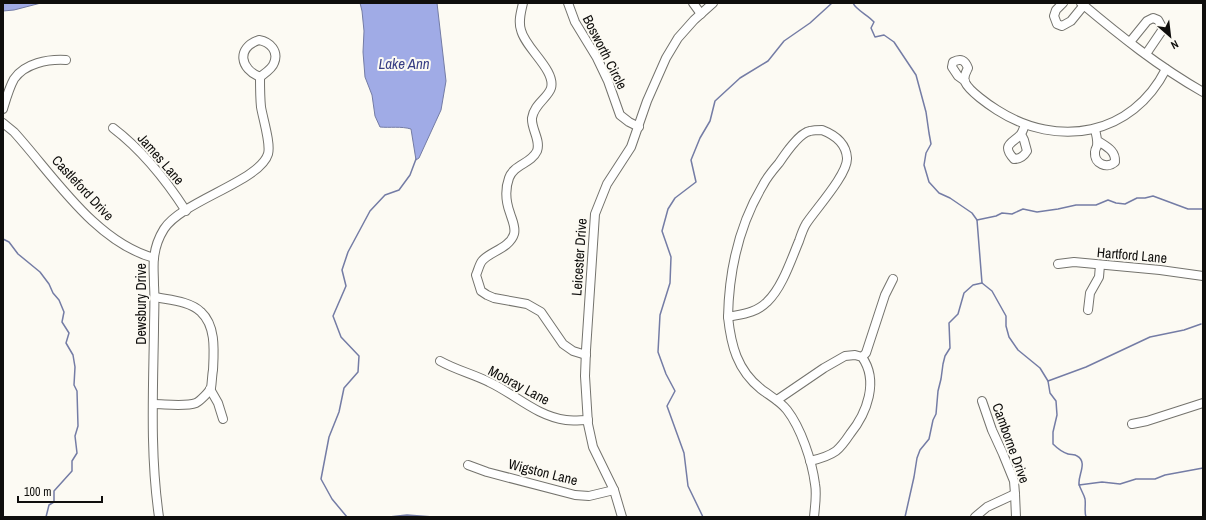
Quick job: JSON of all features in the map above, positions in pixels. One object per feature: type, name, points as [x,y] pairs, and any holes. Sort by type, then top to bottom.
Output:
[{"type":"street","points":[[523,3],[520,17],[520,29],[526,43],[549,72],[551,88],[535,110],[532,117],[532,125],[538,144],[537,151],[529,160],[518,166],[509,178],[506,195],[510,213],[514,222],[514,234],[509,242],[497,252],[482,260],[476,275],[481,290],[487,295],[494,298],[527,304],[541,312],[563,344],[573,352],[586,355]]},
{"type":"street","name":"Bosworth Circle","points":[[568,3],[575,22],[597,58],[608,81],[620,115],[639,127]]},
{"type":"street","points":[[693,3],[700,14]]},
{"type":"street","name":"Leicester Drive","points":[[622,517],[614,490],[593,446],[588,420],[586,355],[595,214],[607,184],[631,147],[647,101],[666,58],[678,38],[700,14],[713,3]]},
{"type":"street","points":[[1063,3],[1056,10],[1054,16],[1057,24],[1062,26],[1071,21],[1082,4],[1166,69],[1203,92]]},
{"type":"street","points":[[1130,42],[1147,21],[1153,18],[1158,20],[1163,29],[1146,54]]},
{"type":"street","points":[[259,40],[265,41],[271,45],[275,57],[274,63],[270,69],[260,77],[246,66],[243,57],[243,52],[246,47],[250,43],[259,40]]},
{"type":"street","points":[[3,109],[14,78],[22,70],[52,60],[66,60]]},
{"type":"street","points":[[965,82],[992,107],[1025,124],[1046,130],[1074,132],[1095,129],[1117,121],[1138,106],[1155,87],[1166,69]]},
{"type":"street","name":"Dewsbury Drive","points":[[159,517],[153,461],[154,258],[157,246],[165,228],[186,210],[254,171],[266,160],[269,153],[269,142],[261,106],[260,77]]},
{"type":"street","name":"Castleford Drive","points":[[3,122],[14,132],[77,205],[96,224],[127,247],[138,253],[154,258]]},
{"type":"street","points":[[1021,134],[1025,124]]},
{"type":"street","name":"James Lane","points":[[112,128],[132,144],[154,167],[186,210]]},
{"type":"street","points":[[1095,129],[1098,141]]},
{"type":"street","points":[[728,317],[754,312],[767,302],[779,286],[805,226],[843,172],[847,159],[845,149],[839,140],[831,134],[822,130],[809,130],[795,141],[763,185],[746,218],[738,246],[728,299],[728,317],[730,340],[737,359],[747,376],[761,389],[777,400],[788,411],[797,426],[816,484],[814,517]]},
{"type":"street","name":"Hartford Lane","points":[[1058,264],[1074,262],[1160,270],[1203,276]]},
{"type":"street","points":[[1088,310],[1090,293],[1099,277],[1100,265]]},
{"type":"street","points":[[862,357],[866,353],[885,295],[893,279]]},
{"type":"street","points":[[155,297],[188,305],[200,310],[208,321],[214,346],[210,389],[218,403],[223,419]]},
{"type":"street","points":[[777,400],[844,356],[855,355],[862,357],[869,369],[870,391],[863,414],[857,425],[836,451],[810,462]]},
{"type":"street","name":"Mobray Lane","points":[[440,361],[451,367],[488,381],[534,409],[546,414],[568,420],[588,420]]},
{"type":"street","points":[[153,404],[182,405],[196,403],[210,389]]},
{"type":"street","name":"Camborne Drive","points":[[982,401],[992,430],[1014,481],[1016,494],[1016,517]]},
{"type":"street","points":[[1132,424],[1147,421],[1203,403]]},
{"type":"street","name":"Wigston Lane","points":[[468,465],[487,472],[574,495],[589,496],[614,490]]},
{"type":"street","points":[[975,517],[987,507],[1016,494]]},
{"type":"water","points":[[3,3],[41,3],[14,10],[3,11]]},
{"type":"water","name":"Lake Ann","points":[[360,3],[437,3],[446,81],[441,110],[419,158],[416,160],[411,129],[380,127],[375,116],[372,95],[365,77],[363,52],[364,31]]},
{"type":"waterway","points":[[703,517],[688,486],[684,453],[667,406],[675,391],[666,374],[658,352],[660,315],[670,283],[671,257],[662,231],[668,209],[675,198],[696,182],[691,160],[700,138],[710,121],[715,101],[740,78],[768,61],[784,41],[810,23],[832,3]]},
{"type":"waterway","points":[[853,3],[874,22],[871,28],[875,37],[884,35],[894,42],[916,75],[926,112],[931,144],[926,153],[924,165],[929,182],[939,193],[950,198],[972,213],[977,220],[982,283],[992,291],[1006,316],[1006,326],[1009,337],[1018,350],[1040,368],[1048,381],[1050,393],[1056,401],[1057,415],[1053,432],[1053,444],[1058,449],[1068,454],[1076,455],[1082,462],[1079,484],[1085,499],[1086,517]]},
{"type":"waterway","points":[[347,517],[332,499],[321,479],[329,437],[339,412],[344,388],[358,372],[359,356],[341,337],[333,316],[346,286],[342,270],[348,252],[370,211],[385,195],[399,190],[410,175],[416,159]]},
{"type":"waterway","points":[[977,220],[996,216],[1002,213],[1012,214],[1023,209],[1037,212],[1076,205],[1096,205],[1108,200],[1125,204],[1137,198],[1153,196],[1188,209],[1203,209]]},
{"type":"waterway","points":[[3,239],[9,242],[18,254],[40,272],[59,300],[64,312],[62,322],[69,333],[66,343],[73,355],[75,367],[74,385],[77,391],[78,426],[75,436],[77,453],[72,461],[72,471],[54,491],[54,502],[49,505],[46,517]]},
{"type":"waterway","points":[[905,517],[917,458],[920,450],[929,439],[933,420],[936,414],[938,391],[943,364],[945,356],[950,348],[949,323],[958,314],[964,293],[973,285],[982,283]]},
{"type":"waterway","points":[[1048,381],[1086,367],[1150,337],[1184,330],[1201,324]]},
{"type":"waterway","points":[[1079,485],[1102,482],[1120,484],[1136,479],[1155,479],[1165,475],[1203,468]]},
{"type":"waterway","points":[[389,517],[407,515],[433,517]]}]
